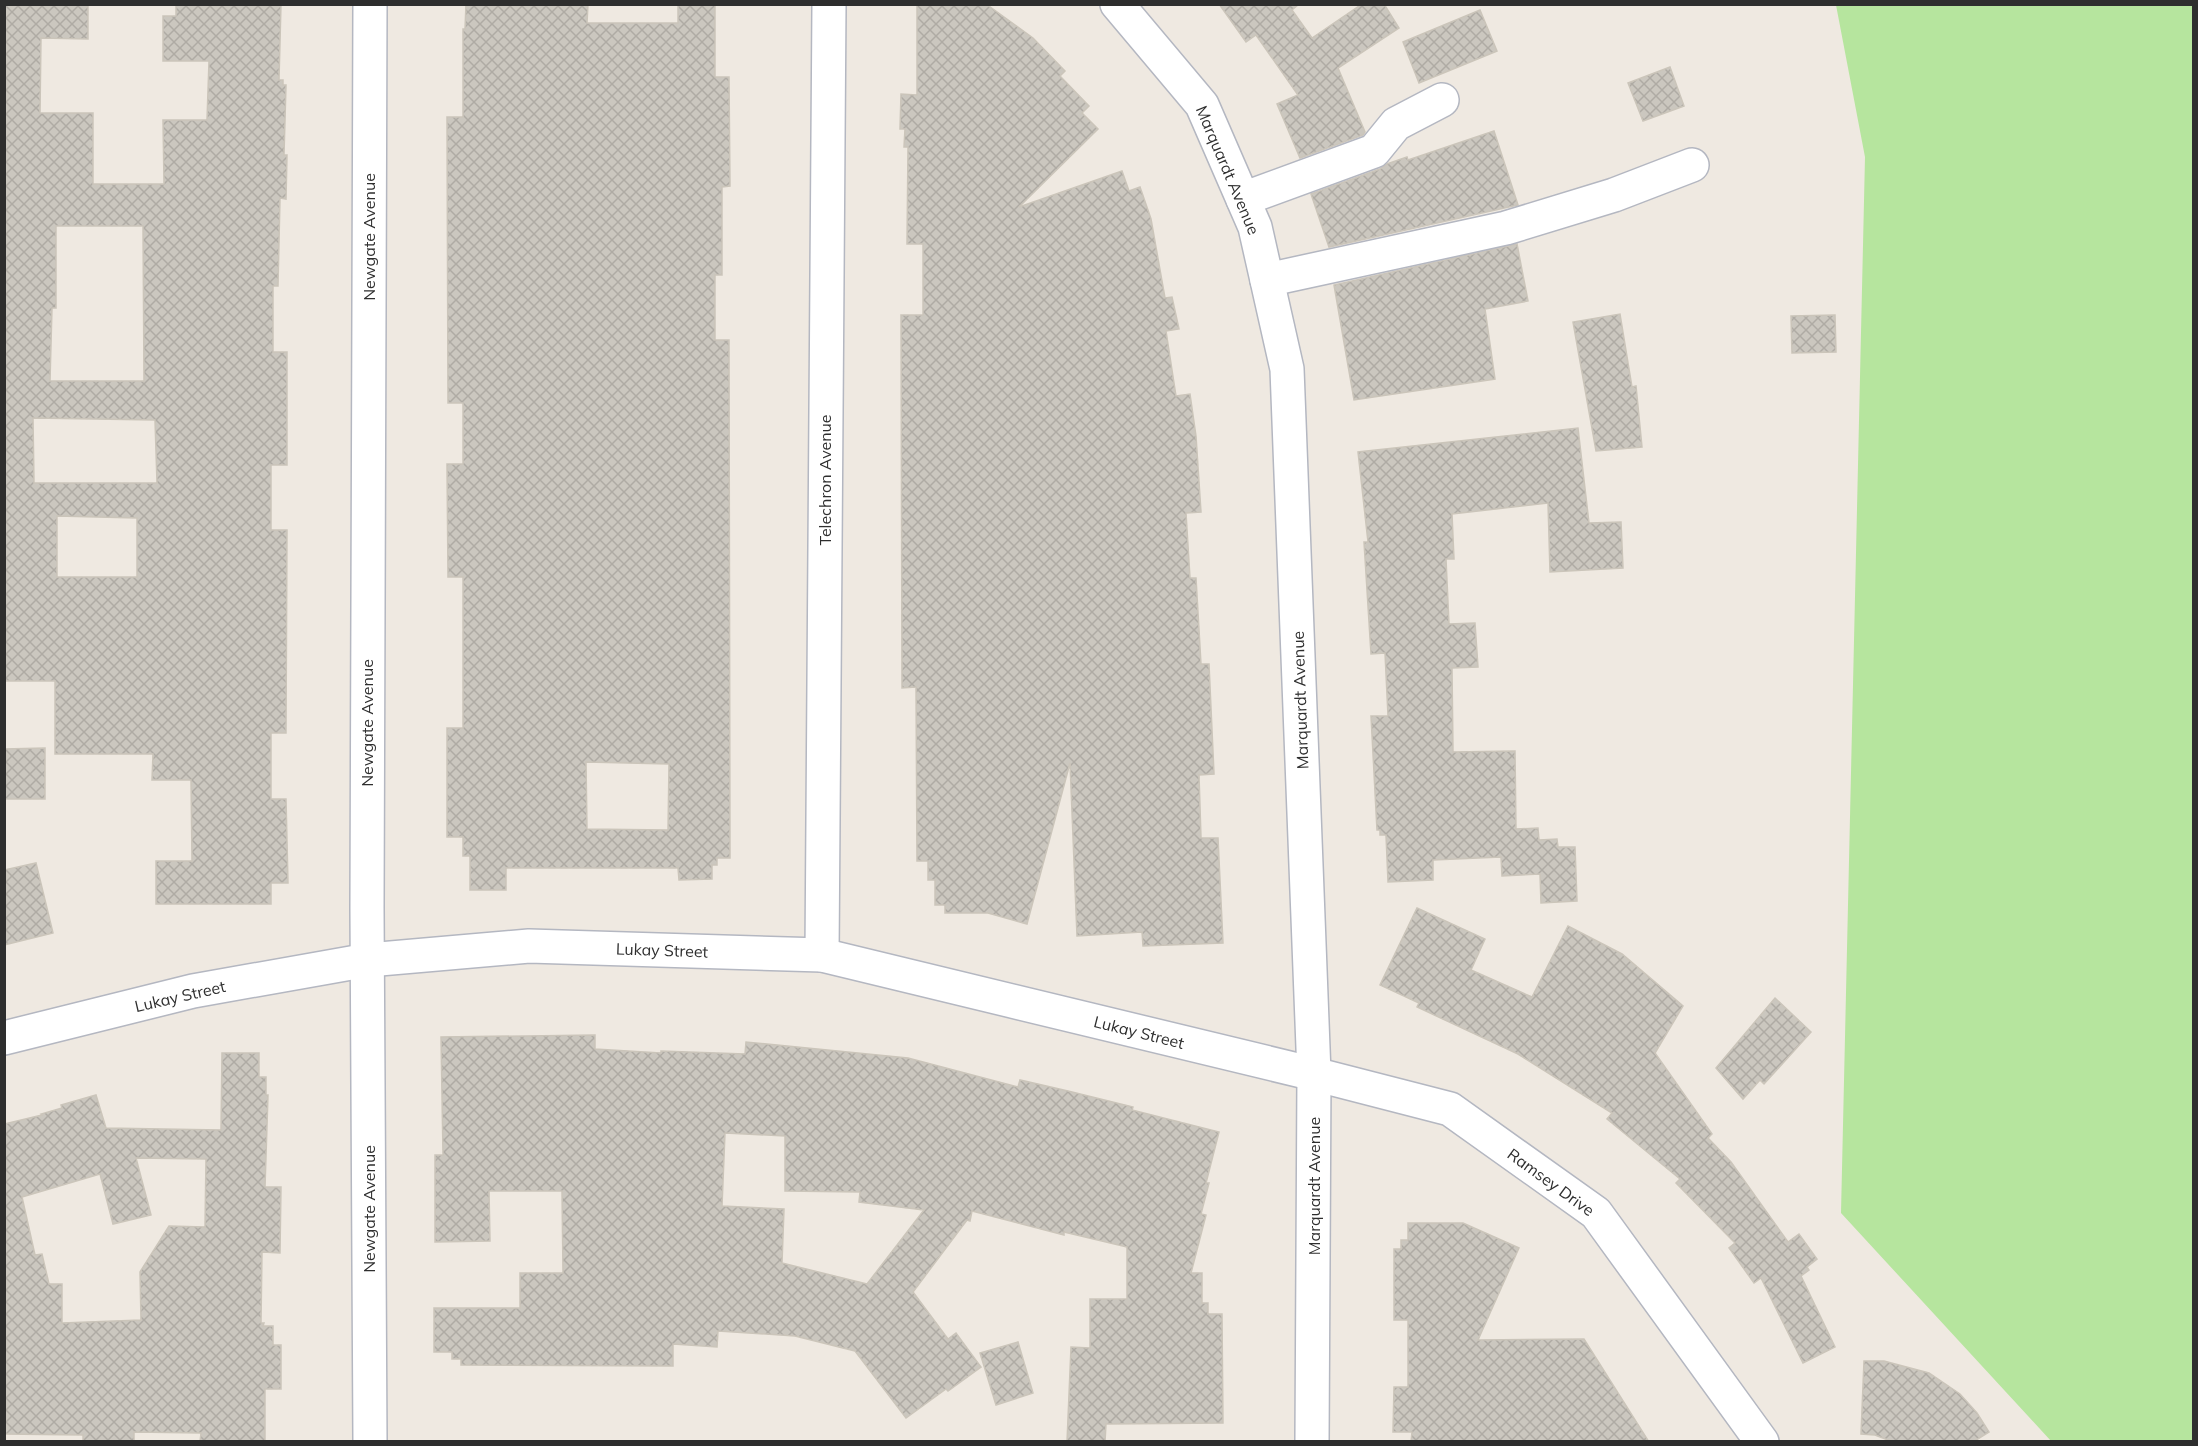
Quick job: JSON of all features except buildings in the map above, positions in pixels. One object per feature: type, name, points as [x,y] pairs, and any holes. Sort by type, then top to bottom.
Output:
[{"type":"street","name":"Newgate Avenue","points":[[370,4],[368,960],[370,1442]]},
{"type":"street","name":"Telechron Avenue","points":[[822,955],[829,4]]},
{"type":"street","name":"Marquardt Avenue","points":[[1117,4],[1202,105],[1255,226],[1287,369],[1314,1074],[1312,1442]]},
{"type":"street","points":[[1243,199],[1374,151],[1396,124],[1442,100]]},
{"type":"street","points":[[1267,280],[1506,228],[1614,195],[1692,165]]},
{"type":"street","name":"Lukay Street","points":[[4,1038],[193,991],[368,960],[529,946],[822,955],[1314,1074]]},
{"type":"street","name":"Ramsey Drive","points":[[1314,1074],[1450,1109],[1596,1213],[1762,1442]]},
{"type":"green space","points":[[1836,5],[2193,5],[2193,1441],[2051,1441],[1841,1213],[1865,157]]}]
